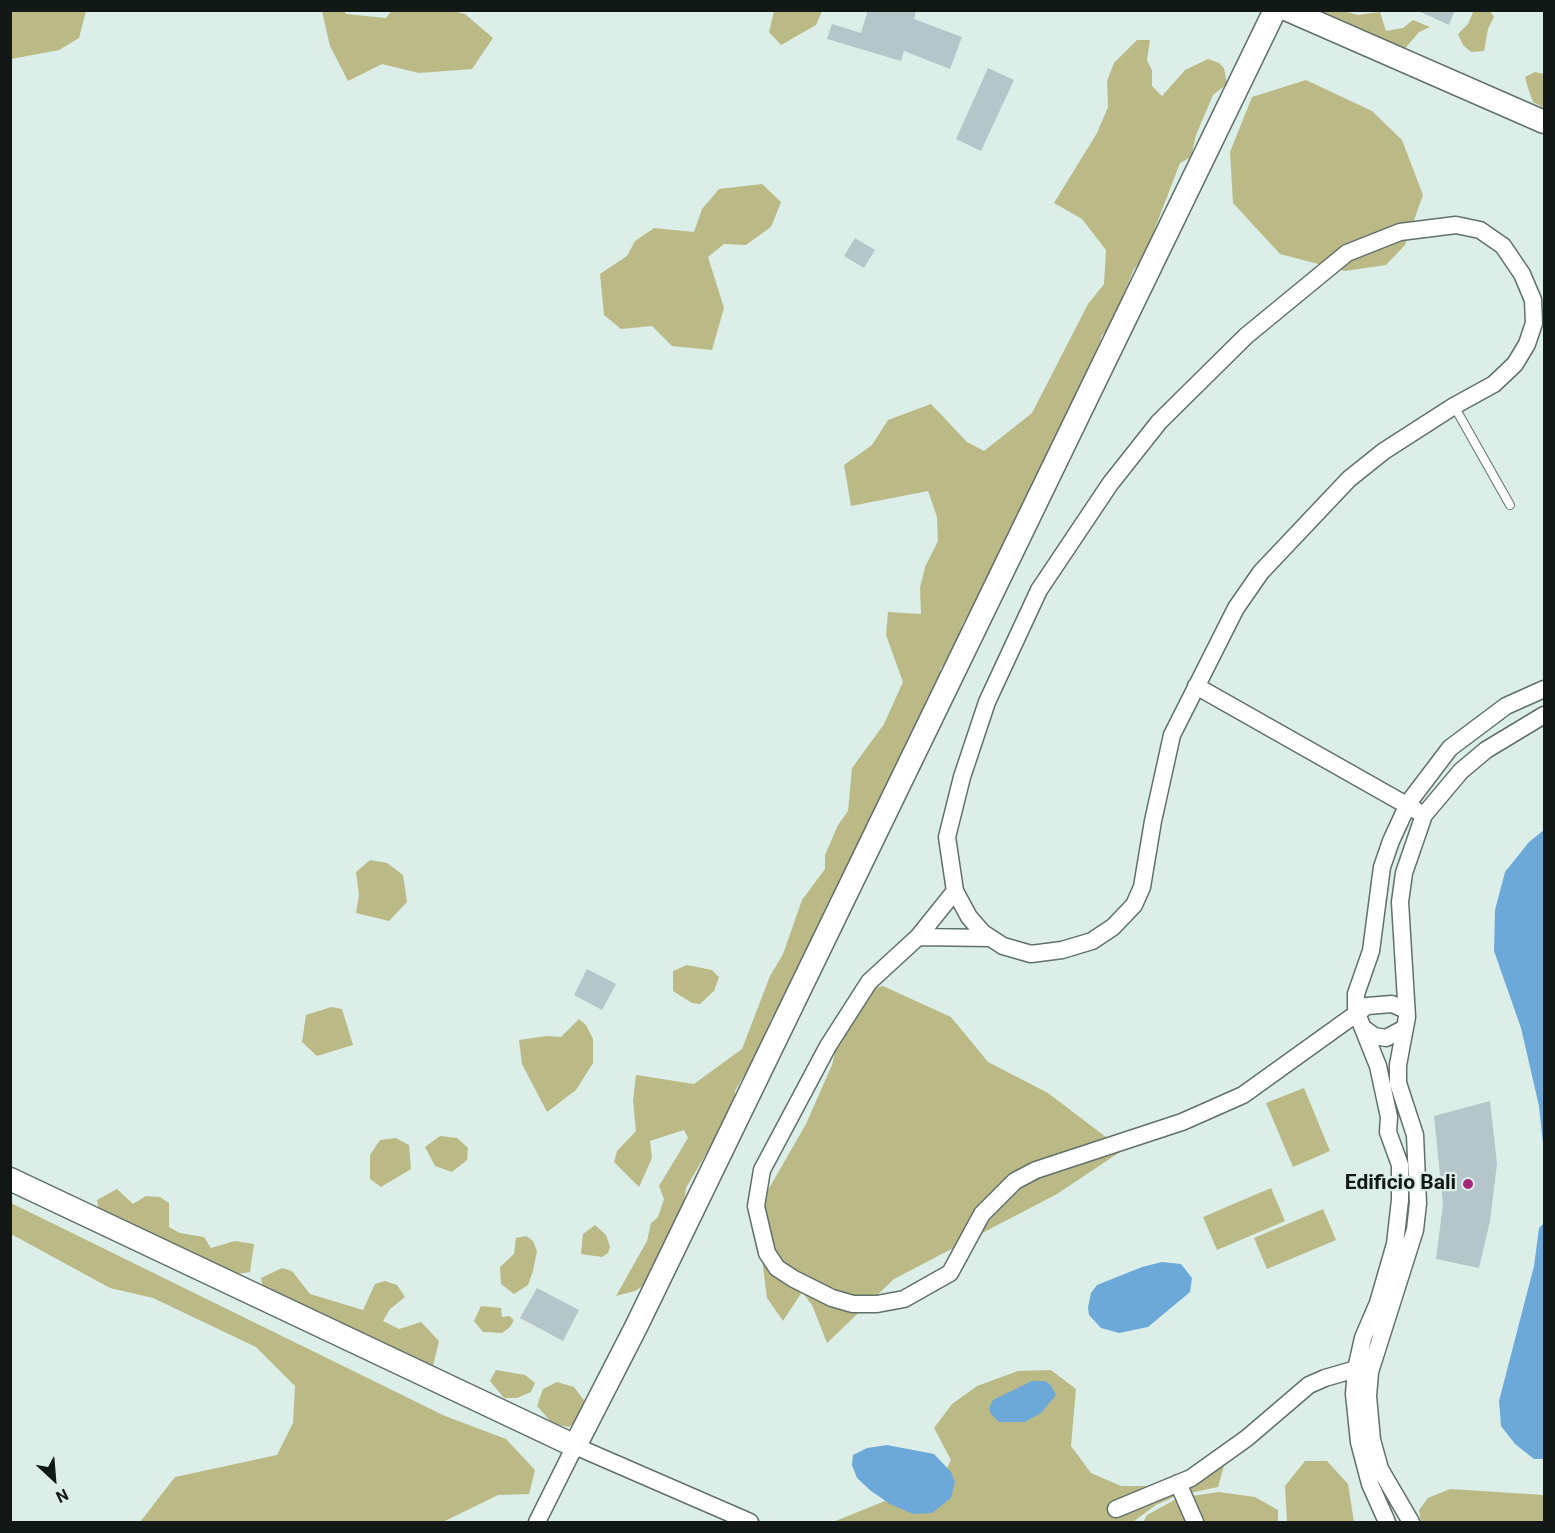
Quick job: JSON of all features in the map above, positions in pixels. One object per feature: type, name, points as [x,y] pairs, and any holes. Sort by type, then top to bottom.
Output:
[{"type":"street","points":[[537,1522],[647,1305],[1275,10]]},
{"type":"street","points":[[1288,10],[1545,122]]},
{"type":"street","points":[[1456,225],[1480,230],[1503,246],[1522,274],[1533,300],[1534,323],[1527,344],[1515,364],[1494,384],[1454,406],[1384,451],[1349,479],[1307,520],[1261,572],[1236,608],[1196,686],[1172,735],[1153,821],[1142,887],[1134,905],[1113,927],[1092,941],[1062,950],[1030,954],[1003,946],[991,938],[969,917],[955,891],[947,837],[962,777],[987,702],[1039,590],[1110,484],[1159,422],[1246,336],[1347,253],[1369,242],[1400,232],[1456,225]]},
{"type":"street","points":[[1196,686],[1424,815]]},
{"type":"street","points":[[1387,1522],[1372,1440],[1363,1370],[1363,1338],[1384,1283],[1398,1225],[1400,1165],[1388,1132],[1389,1117],[1378,1066],[1356,1011],[1356,994],[1371,951],[1382,867],[1407,806],[1450,748],[1506,706],[1545,689]]},
{"type":"street","points":[[1363,1370],[1415,1230],[1418,1180],[1415,1138],[1401,1097],[1398,1074],[1406,1010],[1400,902],[1404,873],[1424,815],[1469,764],[1513,732],[1545,715]]},
{"type":"street","points":[[955,891],[918,937],[869,982],[828,1046],[762,1170],[756,1206],[767,1253],[777,1268],[832,1298],[853,1304],[877,1304],[904,1299],[950,1274],[982,1214],[1015,1181],[1060,1160],[1182,1122],[1243,1095],[1263,1083],[1356,1011],[1367,1006],[1382,1003],[1406,1010]]},
{"type":"street","points":[[918,937],[991,938]]},
{"type":"street","points":[[1363,1028],[1374,1036],[1386,1038],[1405,1028]]},
{"type":"street","points":[[1389,1117],[1408,1114]]},
{"type":"street","points":[[1393,1142],[1406,1143],[1415,1138]]},
{"type":"street","points":[[10,1179],[575,1446],[750,1522]]},
{"type":"street","points":[[1116,1509],[1191,1478],[1239,1443],[1310,1385],[1325,1378],[1363,1370]]},
{"type":"street","points":[[1378,1481],[1412,1522]]},
{"type":"street","points":[[1178,1483],[1194,1522]]},
{"type":"lane","points":[[1454,406],[1510,505]]},
{"type":"shaded area","points":[[774,10],[822,11],[816,25],[781,45],[769,32]]},
{"type":"shaded area","points":[[1474,10],[1490,11],[1494,17],[1488,29],[1484,51],[1471,52],[1463,45],[1458,34],[1468,24]]},
{"type":"shaded area","points":[[10,11],[86,11],[79,38],[59,50],[11,59]]},
{"type":"shaded area","points":[[322,11],[344,11],[346,14],[386,18],[391,11],[453,11],[465,14],[493,38],[472,69],[419,73],[382,64],[348,81],[330,46]]},
{"type":"shaded area","points":[[1312,11],[1343,11],[1358,15],[1380,12],[1386,31],[1403,28],[1413,20],[1430,27],[1419,32],[1403,51]]},
{"type":"shaded area","points":[[1137,40],[1150,40],[1147,60],[1152,70],[1152,86],[1162,96],[1185,70],[1208,59],[1219,63],[1224,68],[1227,84],[1213,95],[1196,135],[1191,157],[1180,163],[1152,236],[1151,249],[1134,269],[1109,330],[1102,335],[1093,364],[987,585],[962,625],[962,634],[949,659],[940,669],[941,681],[784,1001],[771,1019],[762,1044],[735,1091],[735,1104],[686,1188],[682,1218],[675,1232],[665,1240],[652,1280],[635,1291],[616,1296],[647,1241],[651,1223],[658,1217],[664,1199],[659,1186],[688,1138],[684,1130],[650,1141],[652,1158],[639,1187],[614,1162],[617,1151],[636,1131],[633,1101],[636,1075],[694,1084],[742,1049],[770,976],[783,954],[802,900],[825,869],[825,855],[838,825],[848,811],[852,768],[884,724],[903,682],[886,635],[888,612],[921,614],[920,588],[925,567],[938,541],[937,517],[928,491],[851,506],[844,465],[872,445],[888,420],[931,404],[967,442],[984,451],[1032,413],[1088,304],[1104,284],[1106,250],[1082,219],[1054,203],[1097,133],[1108,107],[1107,81],[1114,63]]},
{"type":"shaded area","points":[[1535,72],[1544,74],[1544,108],[1533,102],[1525,77]]},
{"type":"shaded area","points":[[1306,80],[1372,111],[1402,140],[1423,195],[1405,245],[1386,265],[1345,271],[1280,254],[1233,203],[1230,152],[1252,97]]},
{"type":"shaded area","points":[[762,184],[781,202],[771,227],[746,245],[724,244],[708,257],[724,308],[712,350],[672,346],[652,326],[621,329],[604,315],[600,274],[627,256],[635,241],[654,228],[694,232],[702,209],[719,189]]},
{"type":"shaded area","points":[[370,860],[387,863],[403,875],[407,902],[389,921],[356,913],[359,895],[356,872]]},
{"type":"shaded area","points":[[687,965],[712,970],[719,977],[714,991],[700,1004],[692,1003],[673,991],[673,971]]},
{"type":"shaded area","points":[[883,986],[951,1017],[988,1062],[1048,1093],[1123,1150],[1057,1194],[894,1279],[827,1343],[812,1305],[802,1292],[783,1321],[767,1298],[756,1211],[806,1124],[832,1065],[841,1026],[860,991]]},
{"type":"shaded area","points":[[331,1007],[342,1009],[353,1045],[317,1056],[302,1042],[306,1015]]},
{"type":"shaded area","points":[[579,1019],[586,1025],[593,1039],[593,1063],[576,1090],[547,1112],[522,1064],[519,1040],[547,1036],[561,1037]]},
{"type":"shaded area","points":[[1304,1088],[1330,1151],[1293,1167],[1266,1103]]},
{"type":"shaded area","points":[[440,1136],[457,1138],[468,1148],[467,1160],[452,1172],[435,1166],[425,1147]]},
{"type":"shaded area","points":[[396,1138],[409,1145],[411,1169],[381,1187],[370,1179],[370,1155],[380,1140]]},
{"type":"shaded area","points":[[1271,1188],[1285,1221],[1217,1250],[1203,1217]]},
{"type":"shaded area","points":[[117,1189],[133,1204],[146,1196],[160,1197],[169,1203],[169,1227],[180,1233],[204,1237],[211,1248],[235,1241],[254,1244],[250,1272],[224,1276],[99,1211],[97,1200]]},
{"type":"shaded area","points":[[11,1203],[445,1416],[506,1439],[535,1470],[529,1494],[498,1495],[443,1522],[140,1522],[175,1477],[277,1455],[293,1423],[295,1386],[256,1347],[153,1298],[110,1288],[11,1234]]},
{"type":"shaded area","points":[[1323,1209],[1336,1240],[1267,1269],[1254,1238]]},
{"type":"shaded area","points":[[595,1225],[606,1235],[610,1247],[608,1253],[602,1257],[581,1254],[583,1234]]},
{"type":"shaded area","points":[[526,1236],[533,1241],[537,1251],[533,1271],[528,1285],[514,1294],[501,1284],[500,1267],[514,1254],[516,1238]]},
{"type":"shaded area","points":[[282,1268],[292,1271],[310,1294],[363,1310],[375,1284],[385,1281],[397,1285],[405,1297],[390,1309],[383,1321],[399,1329],[421,1322],[439,1341],[433,1366],[404,1359],[263,1288],[261,1278]]},
{"type":"shaded area","points":[[481,1306],[501,1308],[502,1317],[509,1316],[514,1320],[510,1327],[502,1333],[483,1332],[474,1321]]},
{"type":"shaded area","points":[[496,1370],[525,1375],[535,1383],[531,1392],[517,1398],[504,1398],[490,1381]]},
{"type":"shaded area","points":[[1051,1370],[1076,1389],[1071,1446],[1091,1473],[1121,1486],[1150,1486],[1194,1469],[1224,1466],[1218,1487],[1176,1496],[1156,1505],[1133,1522],[833,1522],[942,1478],[951,1460],[934,1428],[952,1404],[977,1386],[1018,1371]]},
{"type":"shaded area","points":[[557,1382],[574,1387],[586,1403],[577,1420],[569,1427],[552,1423],[537,1406],[543,1389]]},
{"type":"shaded area","points":[[1305,1461],[1327,1461],[1348,1484],[1354,1522],[1287,1522],[1285,1486]]},
{"type":"shaded area","points":[[1450,1489],[1544,1495],[1544,1522],[1421,1522],[1419,1510],[1428,1498]]},
{"type":"shaded area","points":[[1219,1492],[1255,1497],[1278,1510],[1278,1522],[1143,1522],[1147,1515],[1178,1498]]},
{"type":"water","points":[[1544,830],[1544,1153],[1539,1106],[1521,1028],[1494,951],[1495,910],[1505,872],[1529,842]]},
{"type":"water","points":[[1544,1223],[1544,1459],[1534,1459],[1515,1444],[1501,1426],[1499,1401],[1534,1266],[1539,1228]]},
{"type":"water","points":[[1162,1262],[1181,1264],[1192,1278],[1190,1292],[1148,1327],[1119,1333],[1101,1328],[1089,1315],[1091,1293],[1097,1285],[1142,1267]]},
{"type":"water","points":[[1032,1381],[1045,1381],[1051,1385],[1056,1395],[1041,1413],[1025,1422],[999,1422],[991,1414],[989,1408],[993,1400]]},
{"type":"water","points":[[887,1445],[934,1454],[951,1472],[955,1482],[951,1498],[932,1513],[913,1514],[890,1504],[871,1491],[857,1478],[852,1465],[853,1455],[867,1448]]},
{"type":"building","points":[[868,10],[916,10],[914,19],[962,37],[950,69],[904,51],[901,61],[827,39],[832,24],[861,33]]},
{"type":"building","points":[[1416,10],[1455,10],[1449,25]]},
{"type":"building","points":[[988,68],[1014,80],[981,151],[956,139]]},
{"type":"building","points":[[855,238],[875,250],[864,268],[844,256]]},
{"type":"building","points":[[587,969],[616,984],[602,1010],[574,995]]},
{"type":"building","name":"Edificio Bali","points":[[1490,1101],[1497,1164],[1490,1221],[1479,1268],[1436,1259],[1443,1204],[1434,1116]]},
{"type":"building","points":[[537,1288],[579,1310],[563,1341],[520,1318]]},
{"type":"place","name":"Edificio Bali","points":[[1468,1184]]}]
